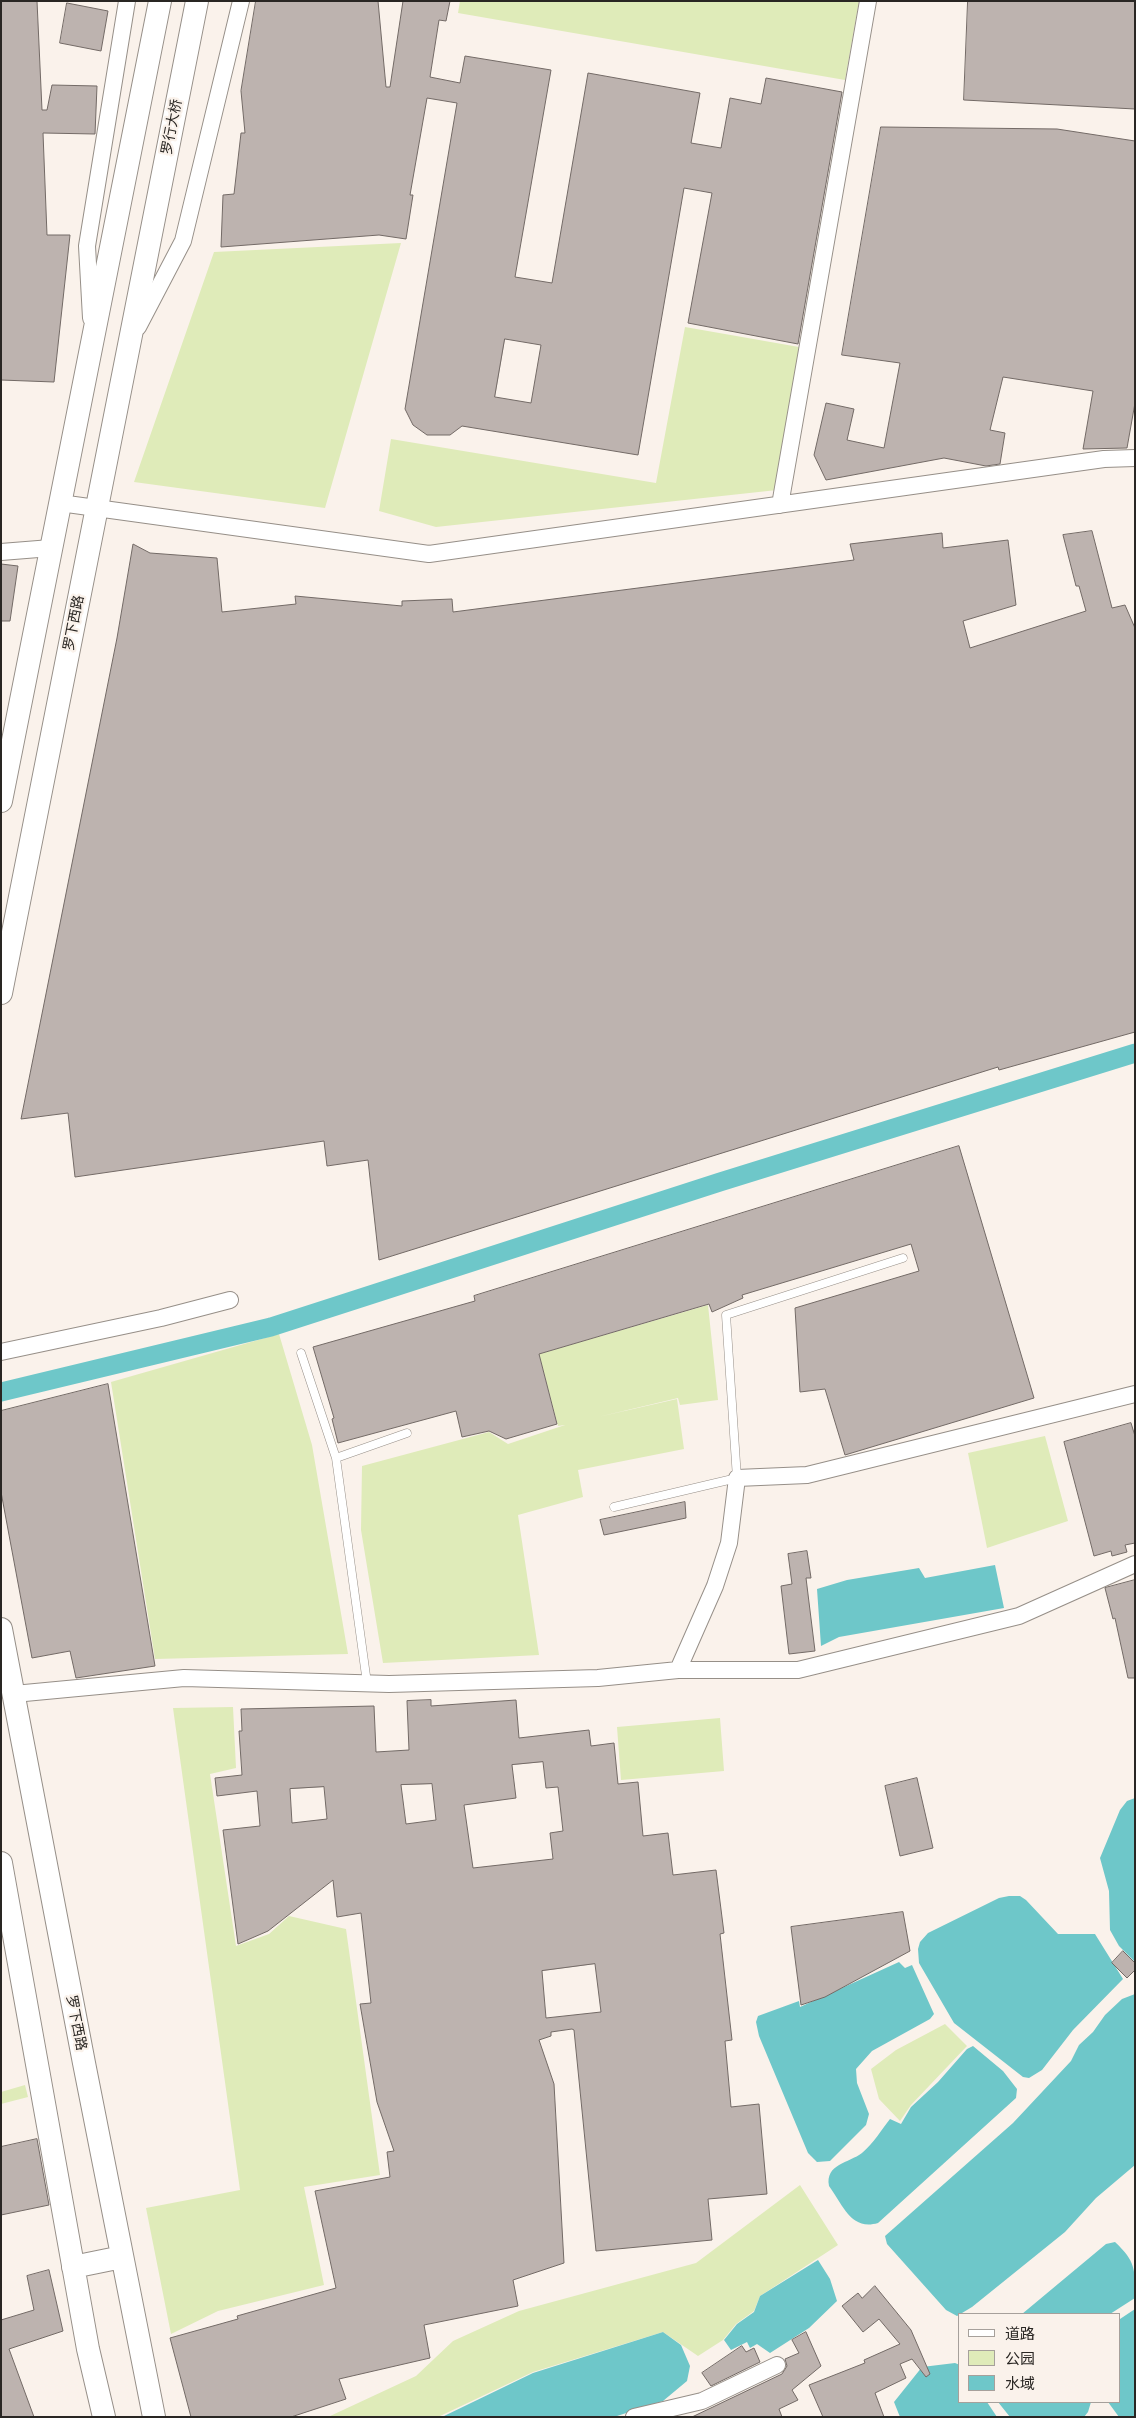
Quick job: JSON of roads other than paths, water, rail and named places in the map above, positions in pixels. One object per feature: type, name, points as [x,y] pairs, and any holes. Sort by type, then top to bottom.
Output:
[{"type":"main road","points":[[1,801],[160,1]]},
{"type":"main road","name":"罗行大桥","points":[[147,252],[197,1]]},
{"type":"main road","name":"罗下西路","points":[[1,993],[147,252]]},
{"type":"main road","name":"罗下西路","points":[[1,1628],[154,2417]]},
{"type":"main road","points":[[1,1863],[88,2350],[104,2417]]},
{"type":"main road","points":[[73,2267],[122,2257]]},
{"type":"street","points":[[92,340],[87,246],[127,1]]},
{"type":"street","points":[[129,345],[183,241],[241,1]]},
{"type":"street","points":[[780,505],[868,1]]},
{"type":"street","points":[[60,503],[429,554],[1104,459],[1135,458]]},
{"type":"street","points":[[1,552],[51,548]]},
{"type":"street","points":[[1,1352],[152,1321],[230,1300]]},
{"type":"street","points":[[678,1670],[715,1586],[729,1543],[737,1478],[807,1475],[1135,1394]]},
{"type":"street","points":[[14,1694],[184,1678],[367,1683],[598,1678],[678,1670],[798,1670],[1019,1616],[1135,1564]]},
{"type":"street","points":[[634,2417],[702,2400],[777,2365]]},
{"type":"lane","points":[[614,1507],[737,1478],[726,1315],[903,1258]]},
{"type":"lane","points":[[301,1353],[336,1458],[367,1683]]},
{"type":"lane","points":[[336,1458],[407,1433]]},
{"type":"water","points":[[995,1565],[1004,1608],[839,1637],[821,1646],[817,1589],[847,1580],[919,1568],[925,1578]]},
{"type":"water","points":[[1135,1798],[1135,1962],[1119,1946],[1110,1930],[1109,1891],[1100,1858],[1120,1810],[1127,1801]]},
{"type":"water","points":[[1020,1896],[1026,1900],[1058,1934],[1095,1934],[1123,1979],[1073,2030],[1042,2070],[1029,2078],[1023,2077],[954,2023],[919,1963],[918,1949],[920,1942],[928,1933],[999,1898]]},
{"type":"water","points":[[899,1962],[905,1968],[912,1965],[934,2014],[930,2019],[872,2051],[856,2069],[857,2083],[869,2114],[866,2125],[830,2161],[817,2162],[808,2153],[759,2036],[756,2022],[758,2016],[799,2001],[800,2007]]},
{"type":"water","points":[[1135,1994],[1135,2165],[1096,2198],[1065,2232],[972,2307],[962,2313],[958,2313],[957,2316],[946,2310],[887,2244],[885,2236],[1013,2123],[1071,2061],[1079,2045],[1122,1999]]},
{"type":"water","points":[[973,2046],[1003,2071],[1017,2089],[1016,2098],[878,2223],[861,2223],[854,2220],[829,2186],[831,2173],[839,2165],[862,2153],[874,2141],[890,2119],[901,2124],[911,2107],[938,2082],[967,2049]]},
{"type":"water","points":[[1115,2242],[1131,2261],[1135,2280],[1135,2298],[1112,2313],[1023,2313],[1106,2244]]},
{"type":"water","points":[[818,2260],[830,2279],[837,2301],[809,2328],[770,2353],[757,2344],[750,2348],[747,2342],[731,2350],[724,2340],[737,2324],[754,2312],[760,2296]]},
{"type":"water","points":[[1135,2309],[1135,2417],[1119,2417],[1109,2403],[1121,2403],[1121,2318]]},
{"type":"water","points":[[663,2332],[681,2345],[690,2366],[687,2381],[663,2401],[614,2417],[442,2417],[533,2373]]},
{"type":"water","points":[[958,2364],[958,2403],[988,2403],[997,2417],[900,2417],[894,2402],[922,2367]]},
{"type":"water","points":[[999,2403],[1091,2403],[1084,2417],[1010,2417]]},
{"type":"waterway","points":[[1,1392],[271,1327],[720,1182],[1135,1053]]}]
